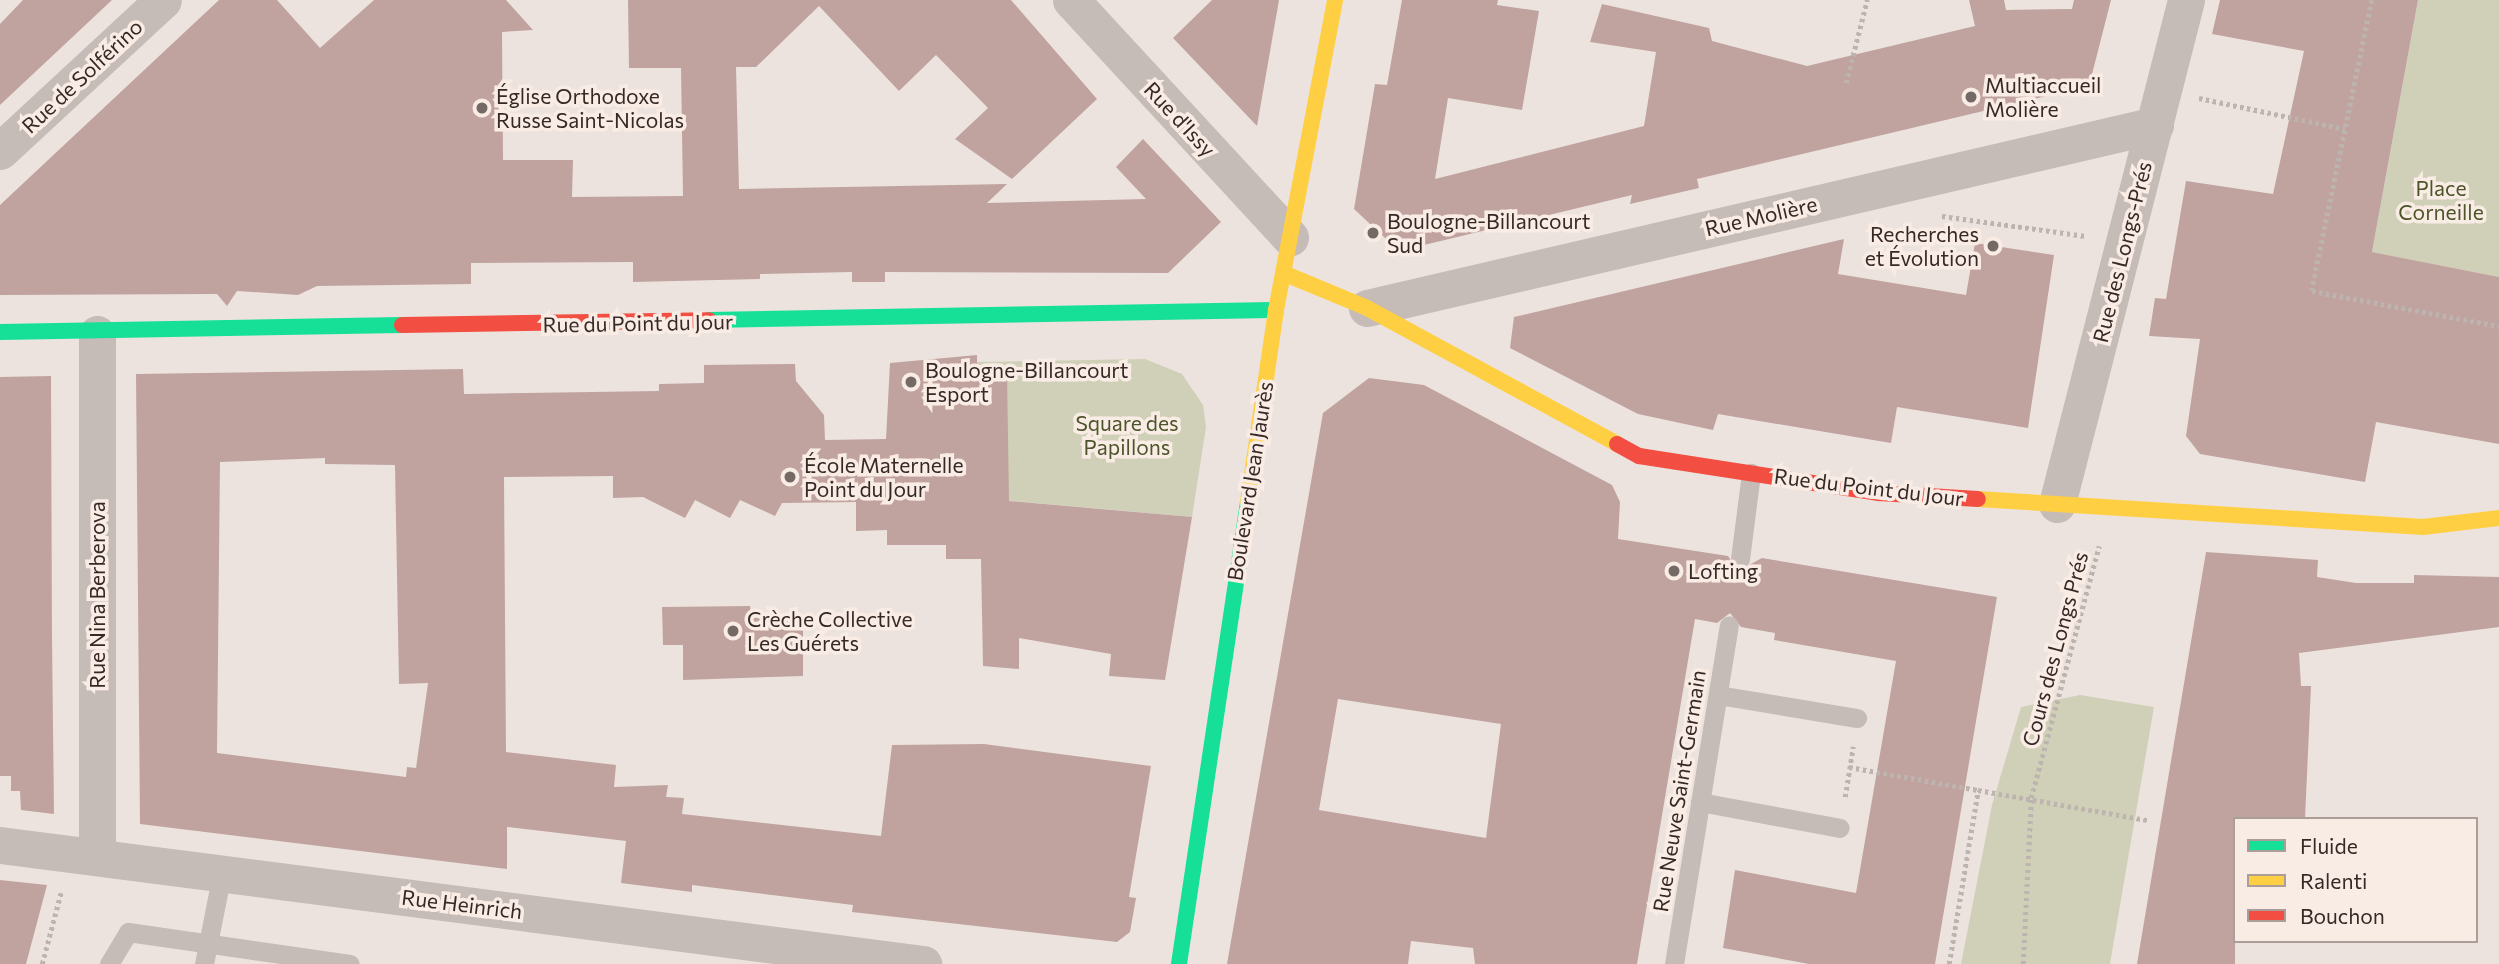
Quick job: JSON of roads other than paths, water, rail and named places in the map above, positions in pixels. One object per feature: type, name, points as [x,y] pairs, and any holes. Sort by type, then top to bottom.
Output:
[{"type":"street","name":"Rue de Solférino","points":[[0,151],[163,0]]},
{"type":"street","name":"Rue d'Issy","points":[[1071,0],[1290,237]]},
{"type":"street","name":"Boulevard Jean Jaurès","points":[[1179,964],[1276,310],[1335,0]]},
{"type":"street","name":"Rue des Longs-Prés","points":[[2057,504],[2186,0]]},
{"type":"street","name":"Rue Molière","points":[[1367,308],[1920,178],[2159,108]]},
{"type":"street","name":"Rue du Point du Jour","points":[[1283,273],[1367,308],[1639,456],[1879,493],[2423,527],[2499,519]]},
{"type":"street","name":"Rue du Point du Jour","points":[[0,332],[97,334],[1276,310]]},
{"type":"street","name":"Rue Nina Berberova","points":[[84,855],[97,334]]},
{"type":"street","name":"Rue Heinrich","points":[[0,845],[923,964]]},
{"type":"lane","points":[[1740,559],[1751,473]]},
{"type":"lane","name":"Rue Neuve Saint-Germain","points":[[1674,964],[1729,625]]},
{"type":"lane","points":[[1718,695],[1857,719]]},
{"type":"lane","points":[[1700,802],[1840,828]]},
{"type":"lane","points":[[204,964],[222,873]]},
{"type":"lane","points":[[109,964],[128,932],[209,943],[284,959],[350,964]]},
{"type":"place","name":"Multiaccueil Molière","points":[[1971,97]]},
{"type":"place","name":"Église Orthodoxe Russe Saint-Nicolas","points":[[482,108]]},
{"type":"place","name":"Boulogne-Billancourt Sud","points":[[1373,233]]},
{"type":"place","name":"Recherches et Évolution","points":[[1993,246]]},
{"type":"place","name":"Boulogne-Billancourt Esport","points":[[911,382]]},
{"type":"place","name":"École Maternelle Point du Jour","points":[[790,477]]},
{"type":"place","name":"Lofting","points":[[1674,571]]},
{"type":"place","name":"Crèche Collective Les Guérets","points":[[733,631]]},
{"type":"park label","name":"Place Corneille","points":[[2441,200]]},
{"type":"park label","name":"Square des Papillons","points":[[1127,435]]}]
